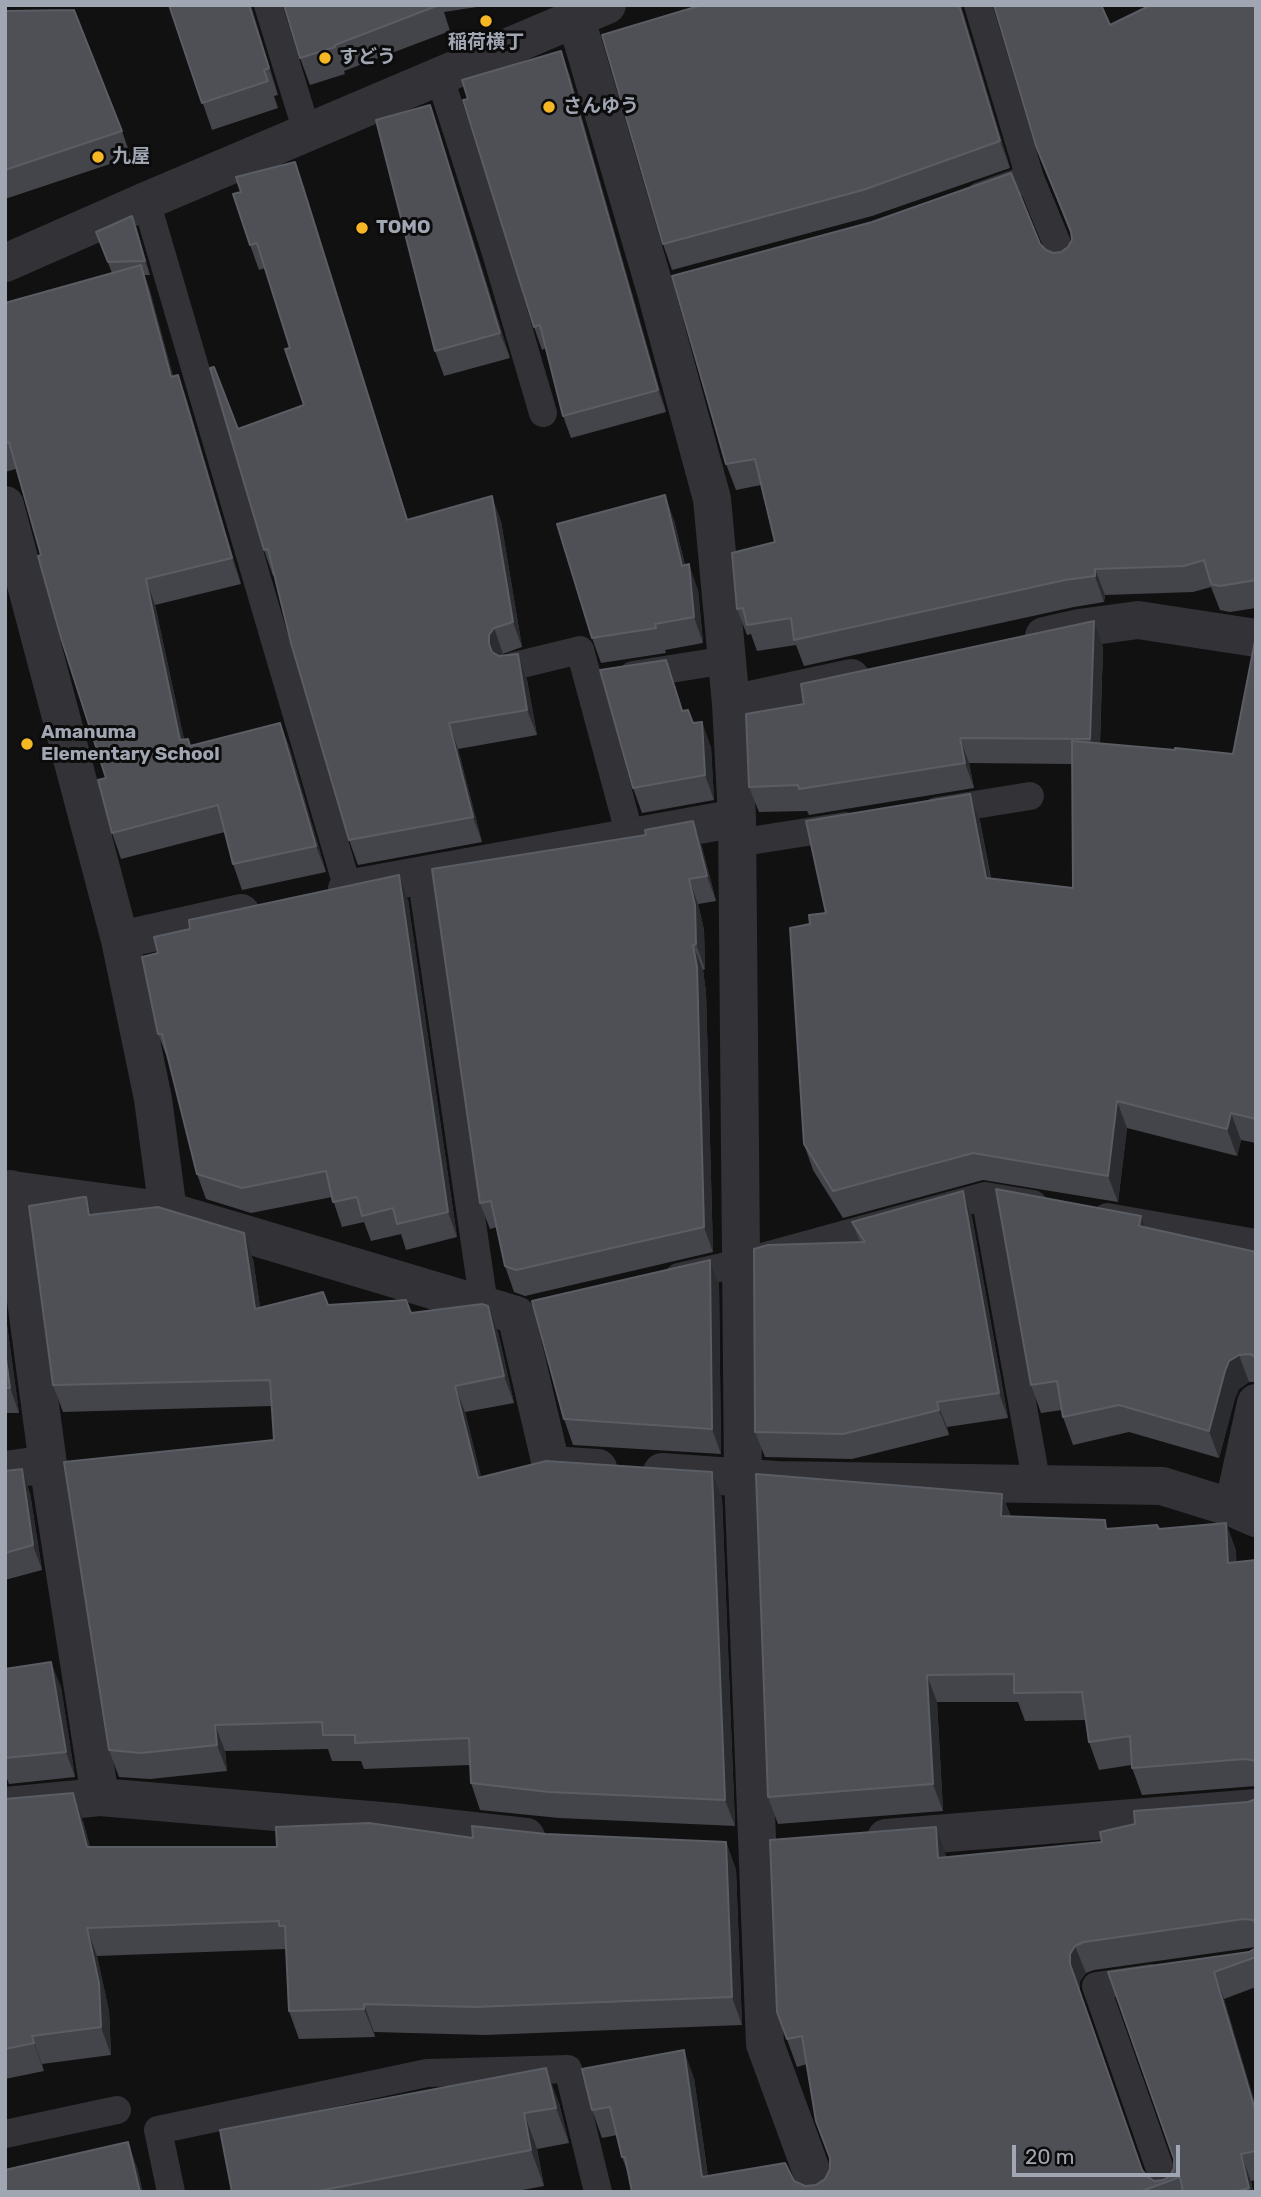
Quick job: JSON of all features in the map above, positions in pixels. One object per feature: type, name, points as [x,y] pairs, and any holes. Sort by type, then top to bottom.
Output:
[{"type":"street","points":[[5,263],[591,12],[669,288],[712,499],[731,704],[737,831],[743,1477],[765,2044],[819,2192]]},
{"type":"street","points":[[5,505],[120,940],[153,1099],[168,1211]]},
{"type":"street","points":[[1012,643],[1079,628],[1138,620],[1256,638]]},
{"type":"street","points":[[731,704],[878,672]]},
{"type":"street","points":[[120,940],[348,889],[630,835],[737,831]]},
{"type":"street","points":[[100,1797],[8,1189],[168,1211],[514,1309],[551,1465],[776,1480],[1162,1486],[1244,1513],[1256,1403]]},
{"type":"street","points":[[5,1469],[48,1464]]},
{"type":"street","points":[[5,1806],[100,1797],[393,1822],[558,1840]]},
{"type":"street","points":[[853,1841],[1256,1808]]},
{"type":"street","points":[[718,1847],[798,1845]]},
{"type":"lane","points":[[268,5],[307,132]]},
{"type":"lane","points":[[978,5],[1030,178],[1065,263]]},
{"type":"lane","points":[[440,78],[543,413]]},
{"type":"lane","points":[[954,205],[1030,178]]},
{"type":"lane","points":[[146,201],[348,889]]},
{"type":"lane","points":[[514,666],[580,650],[630,835]]},
{"type":"lane","points":[[589,682],[727,660]]},
{"type":"lane","points":[[910,816],[1030,796]]},
{"type":"lane","points":[[737,831],[870,822]]},
{"type":"lane","points":[[421,874],[514,1309]]},
{"type":"lane","points":[[985,1196],[1037,1485]]},
{"type":"lane","points":[[648,1284],[740,1263],[985,1196],[1256,1243]]},
{"type":"lane","points":[[1168,2192],[1096,1986],[1176,1974]]},
{"type":"lane","points":[[171,2192],[158,2130],[427,2073],[568,2069],[598,2192]]},
{"type":"lane","points":[[5,2133],[117,2110]]},
{"type":"building","points":[[169,5],[249,5],[269,68],[264,70],[268,81],[202,103]]},
{"type":"building","points":[[284,5],[439,5],[335,47],[300,58]]},
{"type":"building","points":[[702,5],[959,5],[1000,141],[863,190],[663,244],[602,35]]},
{"type":"building","points":[[994,5],[1101,5],[1110,25],[1151,5],[1256,5],[1256,580],[1220,586],[1211,584],[1204,560],[1184,566],[1095,569],[1095,576],[1065,580],[794,640],[791,618],[747,625],[743,608],[737,609],[732,553],[775,542],[755,459],[726,464],[672,276],[872,222],[1011,173],[1040,244],[1053,253],[1068,247],[1072,240],[1071,231],[1036,146]]},
{"type":"building","points":[[74,10],[122,131],[5,170],[5,11]]},
{"type":"building","points":[[561,51],[658,390],[563,416],[540,325],[534,327],[463,100],[468,99],[462,80]]},
{"type":"building","points":[[430,105],[500,333],[435,351],[376,120]]},
{"type":"building","points":[[295,162],[407,520],[492,496],[513,622],[494,628],[489,635],[489,644],[492,652],[499,656],[518,654],[527,710],[449,723],[473,817],[349,840],[291,643],[268,549],[264,550],[210,368],[214,367],[238,429],[304,405],[285,349],[290,348],[257,243],[250,245],[233,194],[241,192],[236,177]]},
{"type":"building","points":[[132,216],[145,261],[108,262],[96,232]]},
{"type":"building","points":[[141,265],[171,377],[178,375],[232,558],[146,579],[180,740],[188,739],[190,746],[280,723],[316,846],[233,864],[218,805],[112,833],[98,780],[106,778],[61,638],[9,442],[5,443],[5,303]]},
{"type":"building","points":[[665,495],[682,566],[689,564],[694,617],[655,624],[656,628],[592,638],[557,524]]},
{"type":"building","points":[[1094,621],[1090,739],[960,738],[965,763],[799,789],[798,785],[749,787],[746,714],[804,704],[801,684]]},
{"type":"building","points":[[1255,641],[1256,1119],[1231,1113],[1227,1129],[1117,1101],[1108,1176],[973,1153],[833,1191],[804,1144],[790,928],[810,924],[809,915],[826,913],[806,821],[970,794],[986,878],[1073,888],[1072,741],[1233,754]]},
{"type":"building","points":[[666,660],[682,711],[688,710],[693,723],[702,722],[705,775],[633,788],[600,670]]},
{"type":"building","points":[[693,821],[707,876],[689,879],[695,905],[696,944],[693,945],[697,967],[704,1227],[516,1270],[505,1266],[491,1201],[480,1203],[432,869],[646,835],[645,830]]},
{"type":"building","points":[[399,875],[448,1212],[397,1224],[393,1208],[362,1216],[357,1197],[333,1202],[326,1171],[242,1188],[197,1174],[162,1034],[158,1034],[142,957],[158,953],[154,937],[190,929],[189,920]]},
{"type":"building","points":[[996,1189],[1141,1216],[1139,1226],[1256,1252],[1256,1357],[1250,1354],[1239,1355],[1229,1361],[1209,1431],[1119,1405],[1063,1417],[1057,1381],[1031,1385]]},
{"type":"building","points":[[963,1191],[999,1393],[937,1402],[939,1410],[843,1434],[755,1432],[754,1249],[768,1245],[865,1242],[852,1222]]},
{"type":"building","points":[[86,1197],[89,1215],[158,1207],[244,1233],[255,1309],[323,1292],[328,1305],[406,1300],[411,1313],[482,1304],[488,1306],[504,1376],[455,1386],[478,1478],[546,1461],[712,1472],[725,1800],[549,1792],[471,1783],[469,1738],[355,1743],[355,1735],[323,1735],[322,1722],[215,1725],[217,1745],[141,1753],[109,1750],[64,1462],[274,1440],[270,1380],[53,1385],[29,1206]]},
{"type":"building","points":[[710,1260],[712,1429],[564,1419],[532,1301]]},
{"type":"building","points":[[5,1352],[10,1388],[5,1388]]},
{"type":"building","points":[[22,1469],[33,1545],[5,1553],[5,1471]]},
{"type":"building","points":[[756,1474],[1002,1494],[1001,1516],[1105,1520],[1106,1529],[1157,1525],[1159,1529],[1226,1523],[1228,1563],[1256,1560],[1256,1761],[1245,1759],[1132,1768],[1130,1736],[1089,1742],[1082,1692],[1014,1693],[1014,1674],[927,1675],[933,1784],[768,1797]]},
{"type":"building","points":[[51,1662],[66,1752],[5,1758],[5,1669]]},
{"type":"building","points":[[73,1793],[87,1847],[277,1847],[276,1827],[369,1823],[473,1838],[472,1826],[546,1834],[726,1842],[732,1997],[475,2007],[364,2004],[364,2009],[289,2011],[285,1926],[279,1926],[279,1921],[87,1928],[99,1983],[101,2027],[32,2036],[34,2043],[5,2049],[5,1799]]},
{"type":"building","points":[[1256,1799],[1256,1923],[1244,1919],[1084,1942],[1075,1946],[1070,1954],[1070,1964],[1142,2170],[1154,2181],[1170,2176],[1174,2159],[1108,1972],[1249,1952],[1256,1948],[1256,1957],[1214,1972],[1256,2113],[1256,2151],[1241,2154],[1249,2188],[1234,2192],[1183,2192],[1180,2177],[1139,2192],[632,2192],[610,2107],[592,2110],[582,2069],[684,2050],[702,2177],[785,2163],[794,2181],[805,2186],[816,2185],[825,2179],[830,2169],[830,2158],[816,2121],[802,2036],[787,2039],[777,2012],[770,1840],[936,1827],[938,1858],[1102,1842],[1100,1832],[1135,1824],[1134,1811],[1248,1802]]},
{"type":"building","points":[[546,2068],[556,2108],[524,2113],[531,2150],[313,2192],[232,2192],[220,2130]]},
{"type":"building","points":[[128,2142],[140,2192],[5,2192],[5,2170]]},
{"type":"place","name":"稲荷横丁","points":[[486,21]]},
{"type":"place","name":"すどう","points":[[325,58]]},
{"type":"place","name":"さんゆう","points":[[549,107]]},
{"type":"place","name":"九屋","points":[[98,157]]},
{"type":"place","name":"TOMO","points":[[362,228]]},
{"type":"place","name":"Amanuma Elementary School","points":[[27,744]]}]
